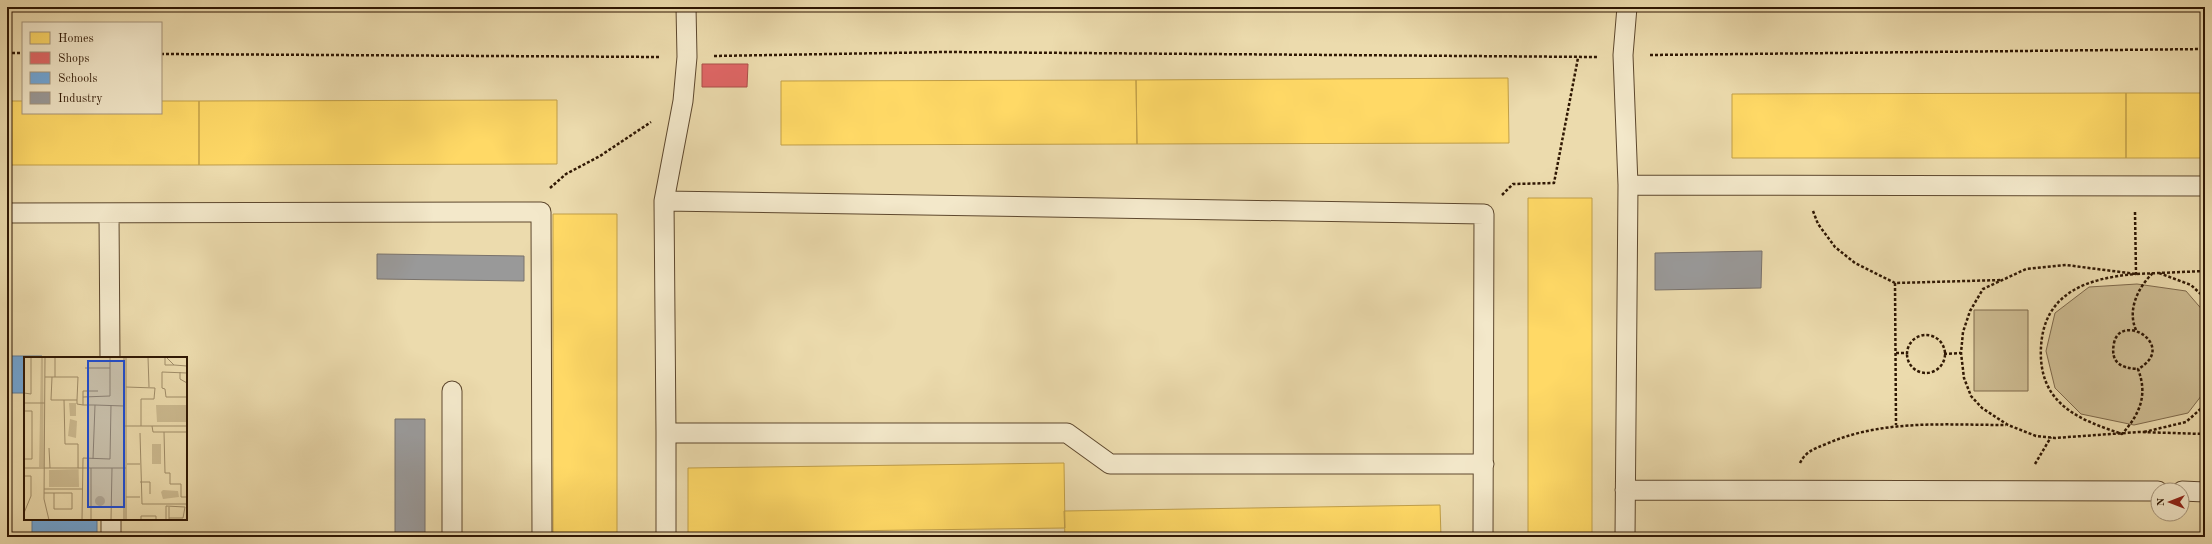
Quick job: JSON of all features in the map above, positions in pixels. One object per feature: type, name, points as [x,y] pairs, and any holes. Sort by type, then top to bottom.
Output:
[{"type":"lane","points":[[666,537],[664,200],[683,101],[687,57],[686,7]]},
{"type":"lane","points":[[1625,537],[1628,185],[1623,55],[1627,7]]},
{"type":"lane","points":[[1628,185],[2205,186]]},
{"type":"lane","points":[[664,200],[1484,214],[1483,537]]},
{"type":"lane","points":[[7,213],[541,212],[542,537]]},
{"type":"lane","points":[[109,213],[110,357]]},
{"type":"lane","points":[[452,391],[452,537]]},
{"type":"lane","points":[[666,433],[1067,433],[1110,464],[1484,464]]},
{"type":"lane","points":[[1625,490],[2150,491]]},
{"type":"lane","points":[[2190,492],[2205,492]]},
{"type":"lane","points":[[111,520],[111,537]]},
{"type":"path","points":[[162,54],[687,57],[946,52],[1578,58],[1623,55],[2205,49]]},
{"type":"path","points":[[7,53],[22,53]]},
{"type":"path","points":[[1484,214],[1513,184],[1554,182],[1578,58]]},
{"type":"path","points":[[523,212],[566,174],[600,156],[683,101]]},
{"type":"path","points":[[1802,185],[1818,224],[1835,247],[1855,263],[1895,283],[2003,280]]},
{"type":"path","points":[[2135,185],[2136,274]]},
{"type":"path","points":[[2136,274],[2066,265],[2026,269],[1983,289],[1963,332],[1961,353],[1964,378],[1971,396],[1982,408],[2008,425],[2036,436],[2055,438],[2139,432],[2186,422],[2205,405]]},
{"type":"path","points":[[2122,434],[2086,420],[2068,409],[2054,396],[2044,377],[2040,358],[2041,338],[2055,303],[2071,291],[2091,281],[2158,272],[2205,272]]},
{"type":"path","points":[[2158,272],[2191,285],[2205,298]]},
{"type":"path","points":[[2136,330],[2133,323],[2136,298],[2147,279],[2153,273]]},
{"type":"path","points":[[1895,283],[1896,425]]},
{"type":"path","points":[[2127,330],[2136,330],[2146,335],[2152,343],[2152,355],[2147,365],[2138,369],[2124,368],[2116,361],[2112,353],[2118,336],[2127,330]]},
{"type":"path","points":[[1927,334],[1938,338],[1944,348],[1941,366],[1931,372],[1925,373],[1914,369],[1908,359],[1907,353],[1911,342],[1915,338],[1927,334]]},
{"type":"path","points":[[1896,353],[1907,353]]},
{"type":"path","points":[[1944,354],[1961,353]]},
{"type":"path","points":[[2122,434],[2134,420],[2143,401],[2142,380],[2138,369]]},
{"type":"path","points":[[1784,491],[1805,453],[1847,435],[1896,425],[2008,425]]},
{"type":"path","points":[[2139,432],[2205,434]]},
{"type":"shaded area","points":[[2137,284],[2186,291],[2205,313],[2205,391],[2188,413],[2134,425],[2081,414],[2055,388],[2046,351],[2055,313],[2089,287]]},
{"type":"shaded area","points":[[1974,310],[2028,310],[2028,391],[1974,391]]},
{"type":"building: Homes","points":[[1508,78],[1509,143],[1137,144],[1136,80]]},
{"type":"building: Homes","points":[[1136,80],[1137,144],[781,145],[781,81]]},
{"type":"building: Homes","points":[[2126,93],[2126,158],[1732,158],[1732,94]]},
{"type":"building: Homes","points":[[2126,93],[2205,93],[2205,158],[2126,158]]},
{"type":"building: Homes","points":[[557,100],[557,164],[199,165],[199,101]]},
{"type":"building: Homes","points":[[7,101],[22,101],[22,114],[162,114],[162,101],[199,101],[199,165],[7,165]]},
{"type":"building: Homes","points":[[1528,198],[1592,198],[1592,537],[1528,537]]},
{"type":"building: Homes","points":[[553,214],[617,214],[617,537],[553,537]]},
{"type":"building: Homes","points":[[1064,463],[1065,528],[688,533],[688,468]]},
{"type":"building: Homes","points":[[1440,505],[1441,537],[1065,537],[1064,511]]},
{"type":"building: Shops","points":[[702,64],[748,64],[747,87],[702,87]]},
{"type":"building: Schools","points":[[7,356],[42,356],[24,357],[24,393],[7,393]]},
{"type":"building: Schools","points":[[32,520],[97,520],[97,537],[32,537]]},
{"type":"building: Industry","points":[[1762,251],[1761,288],[1655,290],[1655,253]]},
{"type":"building: Industry","points":[[377,254],[524,256],[524,281],[377,279]]},
{"type":"building: Industry","points":[[395,419],[425,419],[425,537],[395,537]]}]
